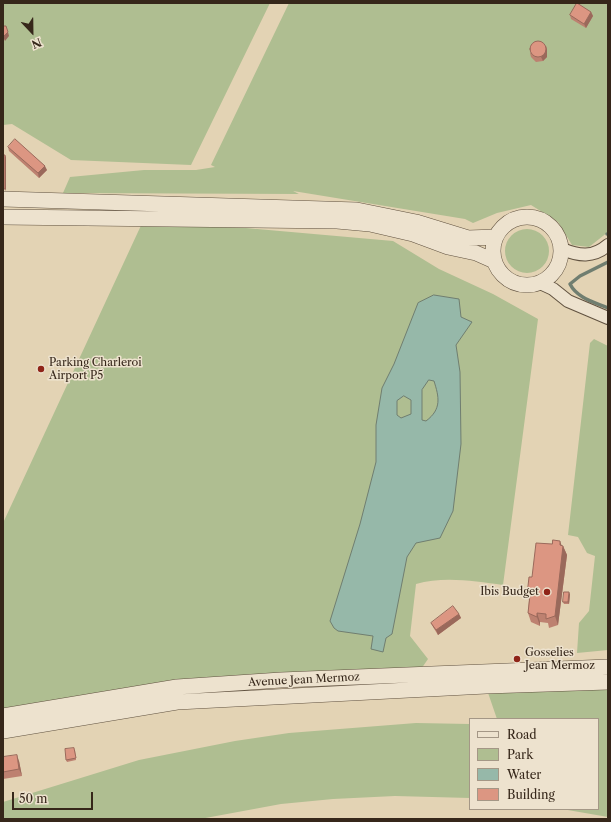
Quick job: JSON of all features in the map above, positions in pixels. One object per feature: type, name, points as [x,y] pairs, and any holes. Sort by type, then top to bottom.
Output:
[{"type":"street","points":[[3,199],[357,210],[416,222],[468,238],[496,237]]},
{"type":"street","points":[[3,216],[350,222],[370,224],[413,234],[448,247],[476,253],[494,261]]},
{"type":"street","points":[[534,217],[542,220],[553,228],[560,240],[562,249],[560,260],[556,269],[549,277],[540,282],[524,285],[509,280],[498,269],[494,261],[493,249],[496,237],[507,222],[515,218],[534,217]]},
{"type":"street","points":[[562,249],[576,254],[589,255],[595,254],[608,245]]},
{"type":"street","points":[[540,282],[553,289],[568,301],[608,318]]},
{"type":"street","name":"Avenue Jean Mermoz","points":[[3,716],[177,687],[281,680],[608,666]]},
{"type":"street","name":"Avenue Jean Mermoz","points":[[3,731],[177,702],[486,686],[608,682]]},
{"type":"green space","points":[[3,3],[270,3],[191,165],[71,160],[12,124],[3,125]]},
{"type":"green space","points":[[289,3],[608,3],[608,232],[589,247],[572,245],[558,222],[531,205],[497,213],[473,223],[465,219],[293,191],[299,194],[63,193],[70,177],[144,170],[196,170],[215,167],[211,165]]},
{"type":"green space","points":[[144,219],[393,241],[439,269],[493,294],[538,319],[503,585],[448,580],[437,580],[416,584],[410,636],[428,659],[417,675],[281,680],[3,716],[3,523]]},
{"type":"green space","points":[[527,229],[539,233],[545,239],[549,251],[545,263],[539,269],[527,273],[515,269],[509,263],[505,251],[509,239],[515,233]]},
{"type":"green space","points":[[594,339],[608,346],[608,650],[577,653],[579,623],[589,611],[595,556],[587,553],[578,537],[568,535],[590,343]]},
{"type":"green space","points":[[608,682],[608,817],[568,810],[599,810],[599,718],[497,718],[486,687]]},
{"type":"green space","points":[[416,723],[469,724],[469,798],[395,796],[333,799],[281,804],[200,819],[3,819],[3,802],[139,760],[235,741],[289,733]]},
{"type":"water","points":[[434,295],[459,299],[461,317],[472,322],[456,345],[460,372],[461,444],[453,511],[440,538],[416,543],[407,557],[392,634],[386,638],[383,652],[371,649],[373,636],[338,631],[334,628],[330,621],[360,524],[376,462],[376,425],[382,388],[394,364],[418,303]],"holes":[[[429,380],[434,381],[438,402],[435,412],[426,421],[422,420],[422,390]],[[404,396],[411,400],[411,414],[401,418],[397,415],[397,401]]]},
{"type":"building","points":[[577,3],[591,12],[584,24],[570,15]]},
{"type":"building","points":[[3,26],[6,26],[8,32],[3,37]]},
{"type":"building","points":[[535,41],[541,41],[546,46],[544,55],[541,57],[535,57],[530,52],[530,46]]},
{"type":"building","points":[[15,139],[45,166],[38,173],[8,147]]},
{"type":"building","points":[[3,155],[5,155],[5,189],[3,189]]},
{"type":"building","name":"Ibis Budget","points":[[553,540],[560,541],[560,545],[563,546],[555,616],[546,619],[546,614],[537,613],[537,617],[528,613],[530,595],[527,595],[529,577],[532,577],[536,543],[552,544]]},
{"type":"building","points":[[564,592],[569,592],[568,602],[563,602]]},
{"type":"building","points":[[453,606],[459,614],[436,630],[431,623]]},
{"type":"building","points":[[74,748],[76,758],[66,760],[65,749]]},
{"type":"building","points":[[17,755],[19,769],[3,772],[3,757]]},
{"type":"waterway","points":[[608,262],[580,276],[570,284],[581,296],[608,308]]},
{"type":"place","name":"Parking Charleroi Airport P5","points":[[41,369]]},
{"type":"place","name":"Ibis Budget","points":[[547,592]]},
{"type":"place","name":"Gosselies Jean Mermoz","points":[[517,659]]}]
